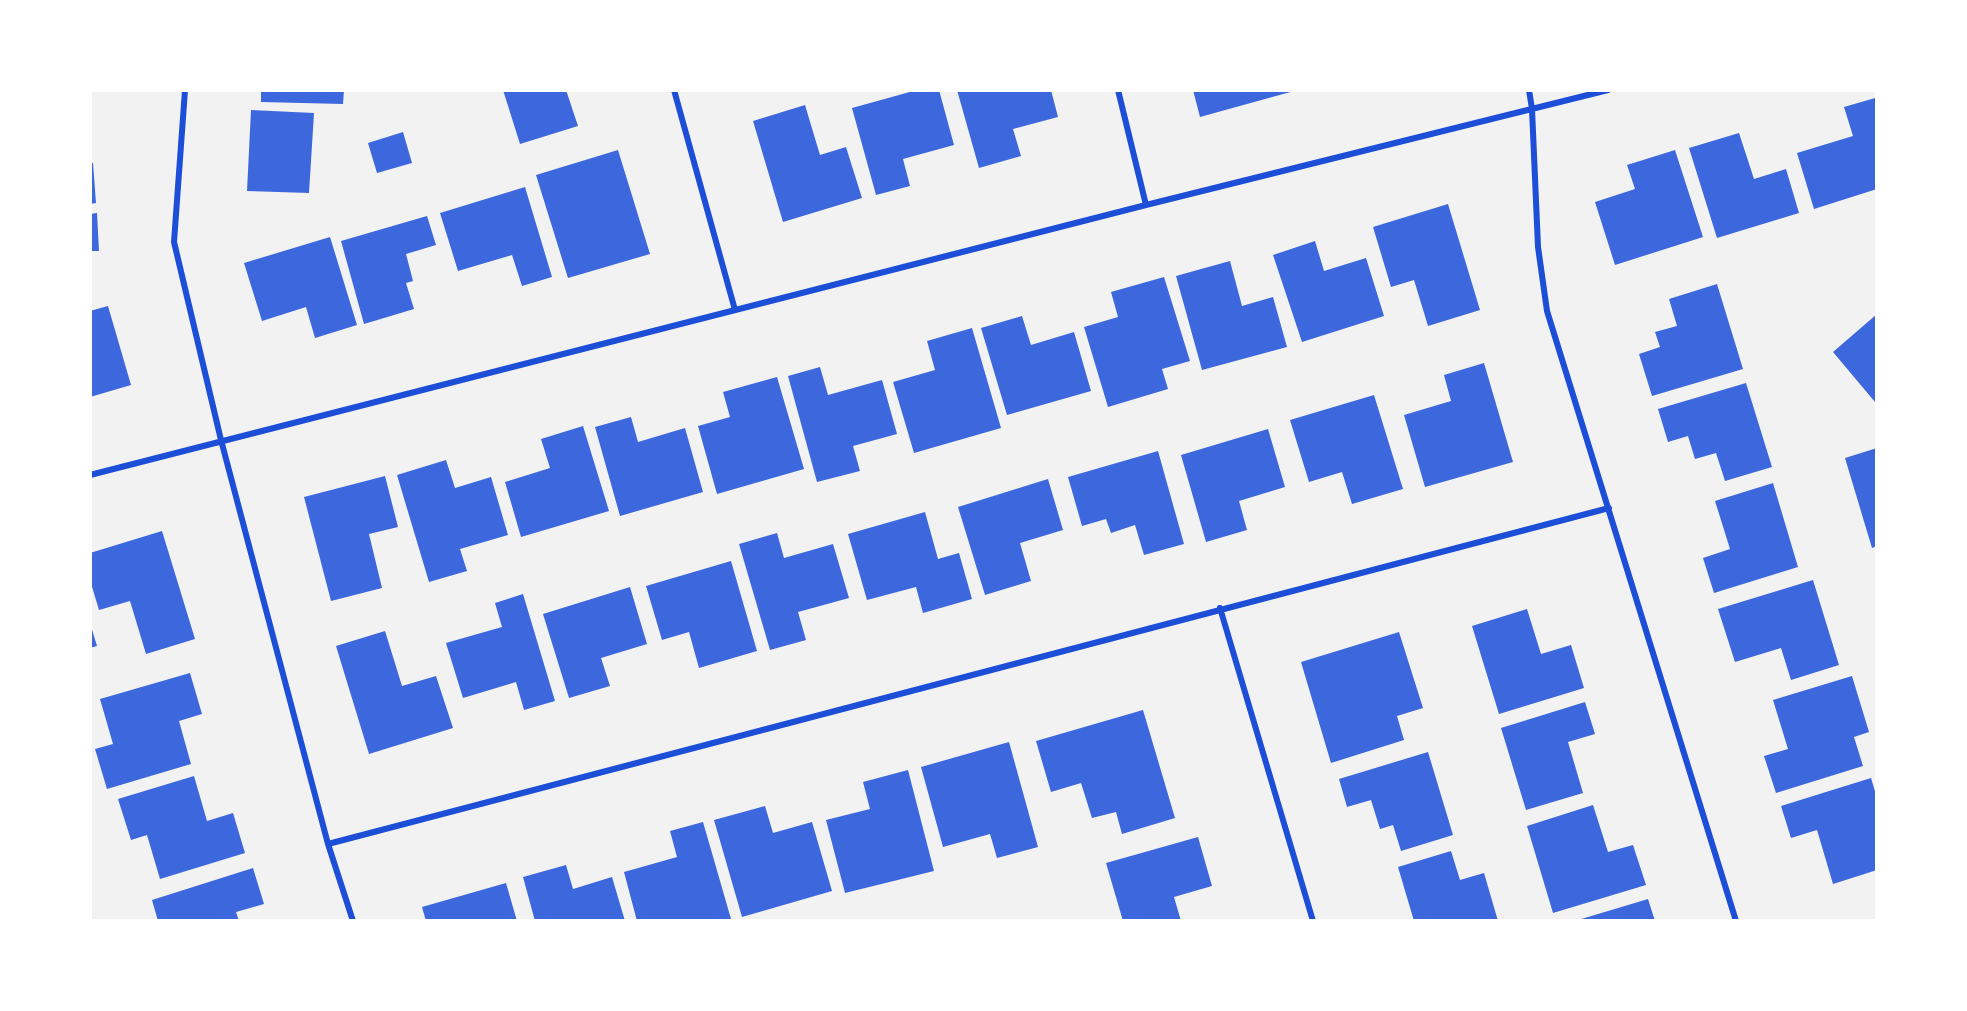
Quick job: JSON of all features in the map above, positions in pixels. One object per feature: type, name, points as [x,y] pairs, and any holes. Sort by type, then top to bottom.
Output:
[{"type":"street","points":[[185,90],[174,242],[221,440],[328,844],[353,921]]},
{"type":"street","points":[[674,90],[735,310]]},
{"type":"street","points":[[1118,90],[1146,204]]},
{"type":"street","points":[[1529,90],[1532,109],[1538,247],[1547,311],[1736,921]]},
{"type":"street","points":[[90,475],[1146,204],[1608,90]]},
{"type":"street","points":[[328,844],[1609,508]]},
{"type":"street","points":[[1221,608],[1313,921]]},
{"type":"building","points":[[261,90],[344,90],[343,104],[261,102]]},
{"type":"building","points":[[503,90],[566,90],[578,126],[520,144]]},
{"type":"building","points":[[917,90],[939,90],[954,145],[903,159],[910,186],[876,195],[852,108]]},
{"type":"building","points":[[957,90],[1051,90],[1058,117],[1013,129],[1021,156],[979,168]]},
{"type":"building","points":[[1193,90],[1294,90],[1294,91],[1200,117]]},
{"type":"building","points":[[1875,98],[1877,189],[1814,209],[1797,153],[1853,136],[1844,107]]},
{"type":"building","points":[[805,105],[820,155],[846,147],[862,198],[783,222],[753,121]]},
{"type":"building","points":[[251,110],[314,113],[309,193],[247,191]]},
{"type":"building","points":[[403,132],[412,163],[377,173],[368,143]]},
{"type":"building","points":[[1739,133],[1754,179],[1786,169],[1799,213],[1717,238],[1689,148]]},
{"type":"building","points":[[618,150],[650,254],[568,278],[536,175]]},
{"type":"building","points":[[1675,150],[1703,237],[1615,265],[1595,202],[1635,189],[1627,165]]},
{"type":"building","points":[[90,163],[93,163],[96,203],[90,204]]},
{"type":"building","points":[[525,187],[552,277],[522,286],[512,255],[458,271],[440,213]]},
{"type":"building","points":[[1448,204],[1480,310],[1428,326],[1414,280],[1391,287],[1373,227]]},
{"type":"building","points":[[97,213],[99,251],[90,251],[90,214]]},
{"type":"building","points":[[427,216],[436,245],[406,254],[413,281],[406,283],[414,309],[364,324],[341,241]]},
{"type":"building","points":[[330,237],[357,325],[315,338],[306,307],[262,321],[244,263]]},
{"type":"building","points":[[1315,241],[1324,271],[1366,258],[1384,316],[1302,342],[1273,255]]},
{"type":"building","points":[[1230,261],[1242,306],[1273,297],[1287,347],[1202,370],[1176,276]]},
{"type":"building","points":[[1164,277],[1190,361],[1162,369],[1168,389],[1108,407],[1084,327],[1118,317],[1111,292]]},
{"type":"building","points":[[1717,284],[1743,369],[1652,396],[1639,354],[1660,347],[1655,332],[1677,326],[1669,299]]},
{"type":"building","points":[[108,306],[131,385],[90,397],[90,311]]},
{"type":"building","points":[[1877,314],[1877,401],[1875,402],[1833,352]]},
{"type":"building","points":[[1022,316],[1031,345],[1074,332],[1091,391],[1007,415],[981,328]]},
{"type":"building","points":[[972,328],[1001,428],[914,453],[893,382],[935,370],[927,341]]},
{"type":"building","points":[[1484,363],[1513,462],[1425,487],[1404,415],[1451,401],[1444,375]]},
{"type":"building","points":[[820,367],[828,395],[882,380],[897,434],[853,446],[860,471],[817,482],[788,376]]},
{"type":"building","points":[[777,377],[804,469],[717,494],[698,426],[730,417],[723,392]]},
{"type":"building","points":[[1746,383],[1772,467],[1725,481],[1716,453],[1695,459],[1688,436],[1668,442],[1658,409]]},
{"type":"building","points":[[1374,395],[1403,489],[1352,504],[1342,472],[1309,482],[1290,420]]},
{"type":"building","points":[[631,417],[638,442],[685,428],[703,492],[620,516],[595,427]]},
{"type":"building","points":[[583,426],[609,511],[521,537],[505,482],[550,468],[541,439]]},
{"type":"building","points":[[1268,429],[1285,487],[1239,501],[1247,530],[1206,542],[1181,455]]},
{"type":"building","points":[[1877,448],[1877,546],[1872,548],[1845,458]]},
{"type":"building","points":[[1158,451],[1184,544],[1144,555],[1135,525],[1111,533],[1106,519],[1082,526],[1068,477]]},
{"type":"building","points":[[446,460],[455,488],[491,477],[508,535],[460,549],[467,571],[429,582],[397,475]]},
{"type":"building","points":[[385,476],[398,527],[369,534],[382,588],[331,601],[304,497]]},
{"type":"building","points":[[1048,479],[1063,530],[1020,543],[1031,581],[985,595],[958,507]]},
{"type":"building","points":[[1773,483],[1798,567],[1714,593],[1703,558],[1730,549],[1715,501]]},
{"type":"building","points":[[925,512],[938,559],[959,553],[972,599],[923,613],[916,587],[867,600],[848,534]]},
{"type":"building","points":[[162,531],[195,639],[146,654],[130,601],[99,610],[90,580],[90,553]]},
{"type":"building","points":[[777,533],[784,558],[833,544],[849,598],[798,612],[806,640],[770,650],[739,544]]},
{"type":"building","points":[[731,561],[757,651],[699,668],[689,632],[662,640],[646,586]]},
{"type":"building","points":[[1813,580],[1839,665],[1791,680],[1781,648],[1735,662],[1718,609]]},
{"type":"building","points":[[630,587],[647,644],[601,658],[610,686],[569,698],[543,614]]},
{"type":"building","points":[[523,594],[555,701],[524,710],[516,682],[463,698],[446,643],[502,627],[495,603]]},
{"type":"building","points":[[1527,609],[1541,654],[1571,645],[1584,688],[1499,714],[1472,626]]},
{"type":"building","points":[[90,623],[97,646],[90,648]]},
{"type":"building","points":[[385,631],[402,686],[436,676],[453,728],[369,754],[336,646]]},
{"type":"building","points":[[1399,632],[1423,708],[1397,716],[1404,740],[1331,763],[1301,662]]},
{"type":"building","points":[[190,673],[202,714],[179,721],[191,764],[107,789],[95,749],[113,744],[100,699]]},
{"type":"building","points":[[1852,676],[1869,732],[1854,737],[1863,766],[1776,793],[1764,756],[1788,749],[1773,700]]},
{"type":"building","points":[[1585,702],[1595,734],[1568,742],[1583,793],[1526,810],[1501,728]]},
{"type":"building","points":[[1143,710],[1175,818],[1122,834],[1116,812],[1092,818],[1081,783],[1051,792],[1036,741]]},
{"type":"building","points":[[1009,742],[1038,847],[997,858],[990,834],[943,847],[921,767]]},
{"type":"building","points":[[1428,752],[1453,835],[1401,851],[1393,825],[1380,829],[1371,800],[1347,807],[1339,779]]},
{"type":"building","points":[[908,770],[934,871],[845,893],[826,820],[870,809],[863,782]]},
{"type":"building","points":[[194,776],[207,821],[233,813],[245,853],[160,879],[147,835],[131,840],[118,799]]},
{"type":"building","points":[[1871,778],[1877,798],[1877,870],[1833,884],[1817,830],[1791,838],[1781,806]]},
{"type":"building","points":[[1593,805],[1608,852],[1633,845],[1646,885],[1553,913],[1527,826]]},
{"type":"building","points":[[765,806],[773,833],[812,822],[832,891],[742,917],[714,820]]},
{"type":"building","points":[[703,822],[731,919],[637,921],[624,872],[677,857],[670,831]]},
{"type":"building","points":[[1198,837],[1212,886],[1174,897],[1181,921],[1123,921],[1106,863]]},
{"type":"building","points":[[1451,851],[1460,880],[1484,873],[1498,921],[1414,921],[1398,867]]},
{"type":"building","points":[[566,865],[573,889],[612,877],[625,921],[535,921],[523,877]]},
{"type":"building","points":[[253,868],[264,904],[236,912],[239,921],[158,921],[152,900]]},
{"type":"building","points":[[506,883],[517,921],[426,921],[422,907]]},
{"type":"building","points":[[1648,899],[1655,921],[1578,921],[1578,920]]}]
